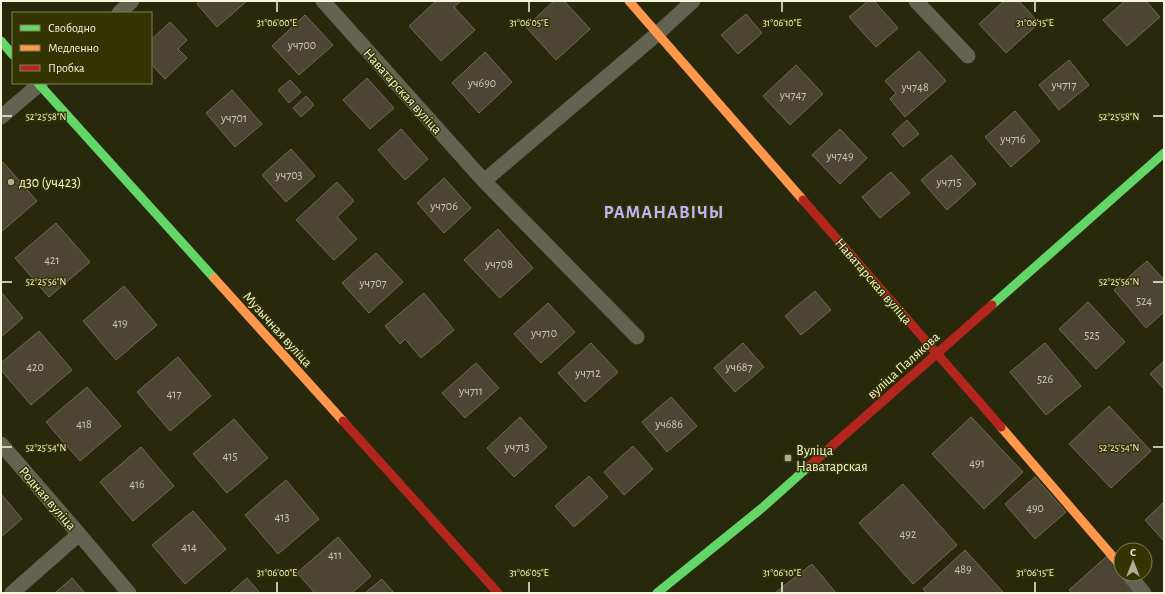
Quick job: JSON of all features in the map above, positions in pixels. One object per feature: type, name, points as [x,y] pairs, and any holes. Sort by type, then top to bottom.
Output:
[{"type":"street","points":[[120,12],[132,1]]},
{"type":"street","name":"Наватарская вуліца","points":[[323,1],[484,182],[637,337]]},
{"type":"street","name":"Наватарская вуліца","points":[[629,1],[1113,557]]},
{"type":"street","points":[[484,182],[658,34],[693,1]]},
{"type":"street","points":[[916,1],[968,56]]},
{"type":"street","points":[[1,41],[12,54]]},
{"type":"street","points":[[1,118],[39,84]]},
{"type":"street","name":"Музычная вуліца","points":[[39,84],[498,593]]},
{"type":"street","name":"вуліца Палякова","points":[[656,593],[762,508],[1164,153]]},
{"type":"street","name":"Родная вуліца","points":[[1,444],[129,593]]},
{"type":"street","name":"Родная вуліца","points":[[12,593],[79,534]]},
{"type":"street","points":[[1135,582],[1144,593]]},
{"type":"building","points":[[200,1],[247,1],[217,27],[197,4]]},
{"type":"building","points":[[436,1],[459,1],[460,2],[454,7],[475,30],[441,61],[409,26]]},
{"type":"building","points":[[554,1],[564,1],[590,29],[556,60],[526,27]]},
{"type":"building","points":[[868,1],[874,1],[898,28],[876,47],[849,17]]},
{"type":"building","points":[[1004,1],[1019,1],[1039,23],[1006,53],[979,24]]},
{"type":"building","points":[[1125,1],[1146,1],[1160,17],[1127,46],[1103,20]]},
{"type":"building","points":[[746,14],[762,33],[738,54],[721,35]]},
{"type":"building","points":[[305,15],[333,45],[299,75],[272,46]]},
{"type":"building","points":[[170,22],[187,40],[178,49],[187,58],[165,79],[152,65],[152,39]]},
{"type":"building","points":[[919,51],[946,81],[905,117],[890,99],[896,93],[885,81]]},
{"type":"building","points":[[485,52],[512,82],[479,113],[452,83]]},
{"type":"building","points":[[1069,60],[1089,85],[1059,110],[1039,85]]},
{"type":"building","points":[[796,65],[823,94],[790,125],[763,96]]},
{"type":"building","points":[[367,78],[394,108],[370,129],[343,100]]},
{"type":"building","points":[[290,80],[301,92],[289,103],[278,90]]},
{"type":"building","points":[[232,90],[262,124],[235,147],[206,113]]},
{"type":"building","points":[[306,96],[314,105],[301,117],[293,108]]},
{"type":"building","points":[[1015,111],[1040,141],[1011,167],[985,137]]},
{"type":"building","points":[[907,120],[919,134],[903,147],[892,134]]},
{"type":"building","points":[[401,129],[428,159],[405,180],[378,150]]},
{"type":"building","points":[[840,129],[867,158],[840,184],[812,155]]},
{"type":"building","points":[[291,149],[315,176],[286,202],[262,175]]},
{"type":"building","points":[[951,155],[976,184],[947,210],[921,180]]},
{"type":"building","name":"д30 (уч423)","points":[[3,162],[37,201],[1,232],[1,164]]},
{"type":"building","points":[[891,172],[910,193],[880,218],[862,197]]},
{"type":"building","points":[[444,178],[471,208],[444,233],[417,203]]},
{"type":"building","points":[[337,182],[354,201],[337,217],[357,239],[334,260],[296,220]]},
{"type":"building","points":[[56,223],[90,262],[49,297],[15,258]]},
{"type":"building","points":[[498,229],[533,268],[500,298],[464,260]]},
{"type":"building","points":[[376,253],[403,282],[369,313],[342,283]]},
{"type":"building","points":[[1147,261],[1164,280],[1164,312],[1146,328],[1114,290]]},
{"type":"building","points":[[124,286],[157,325],[116,360],[83,321]]},
{"type":"building","points":[[815,291],[831,310],[801,335],[785,316]]},
{"type":"building","points":[[1,292],[23,318],[1,337]]},
{"type":"building","points":[[424,293],[454,330],[421,358],[405,339],[400,344],[385,326]]},
{"type":"building","points":[[1088,302],[1125,342],[1096,369],[1059,329]]},
{"type":"building","points":[[548,303],[575,332],[541,363],[514,334]]},
{"type":"building","points":[[39,331],[72,370],[31,405],[1,370],[1,363]]},
{"type":"building","points":[[591,343],[618,372],[585,402],[558,373]]},
{"type":"building","points":[[743,343],[764,367],[735,392],[714,368]]},
{"type":"building","points":[[1045,343],[1081,386],[1046,415],[1010,372]]},
{"type":"building","points":[[178,357],[211,396],[170,431],[137,392]]},
{"type":"building","points":[[1164,361],[1164,389],[1150,374]]},
{"type":"building","points":[[476,363],[499,388],[465,418],[442,393]]},
{"type":"building","points":[[87,387],[121,426],[80,461],[46,422]]},
{"type":"building","points":[[671,397],[697,426],[667,452],[642,422]]},
{"type":"building","points":[[1109,406],[1151,451],[1111,488],[1069,444]]},
{"type":"building","points":[[520,417],[547,447],[514,477],[487,448]]},
{"type":"building","points":[[971,417],[1023,472],[984,509],[932,454]]},
{"type":"building","points":[[234,419],[268,458],[227,493],[193,454]]},
{"type":"building","points":[[633,446],[653,469],[624,495],[604,472]]},
{"type":"building","points":[[141,447],[174,486],[133,521],[100,482]]},
{"type":"building","points":[[589,476],[608,497],[574,527],[555,506]]},
{"type":"building","points":[[1035,477],[1066,512],[1035,539],[1005,504]]},
{"type":"building","points":[[286,480],[319,519],[278,554],[245,515]]},
{"type":"building","points":[[903,484],[957,545],[913,584],[859,523]]},
{"type":"building","points":[[1,494],[22,519],[1,537]]},
{"type":"building","points":[[1164,502],[1164,541],[1145,520]]},
{"type":"building","points":[[193,511],[226,549],[185,584],[152,545]]},
{"type":"building","points":[[338,537],[371,576],[352,593],[315,593],[297,573]]},
{"type":"building","points":[[965,550],[1003,592],[927,593],[923,589]]},
{"type":"building","points":[[1107,556],[1113,563],[1113,582],[1129,582],[1138,593],[1072,593],[1069,590]]},
{"type":"building","points":[[812,564],[836,593],[775,593]]},
{"type":"building","points":[[72,578],[85,593],[55,593]]},
{"type":"building","points":[[247,578],[260,593],[230,593]]},
{"type":"building","points":[[382,579],[394,593],[365,593]]},
{"type":"traffic: fast","points":[[1,41],[12,54]]},
{"type":"traffic: fast","points":[[39,84],[214,278]]},
{"type":"traffic: fast","points":[[992,305],[1164,153]]},
{"type":"traffic: fast","points":[[657,593],[762,508],[808,467]]},
{"type":"traffic: slow","points":[[629,1],[803,200]]},
{"type":"traffic: slow","points":[[214,278],[343,421]]},
{"type":"traffic: slow","points":[[1001,427],[1113,557]]},
{"type":"traffic: jam","points":[[803,200],[1001,427]]},
{"type":"traffic: jam","points":[[808,467],[992,305]]},
{"type":"traffic: jam","points":[[343,421],[498,593]]},
{"type":"place","name":"д30 (уч423)","points":[[11,182]]},
{"type":"place","name":"Вуліца Наватарская","points":[[788,458]]},
{"type":"district","name":"РАМАНАВІЧЫ","points":[[664,212]]}]
